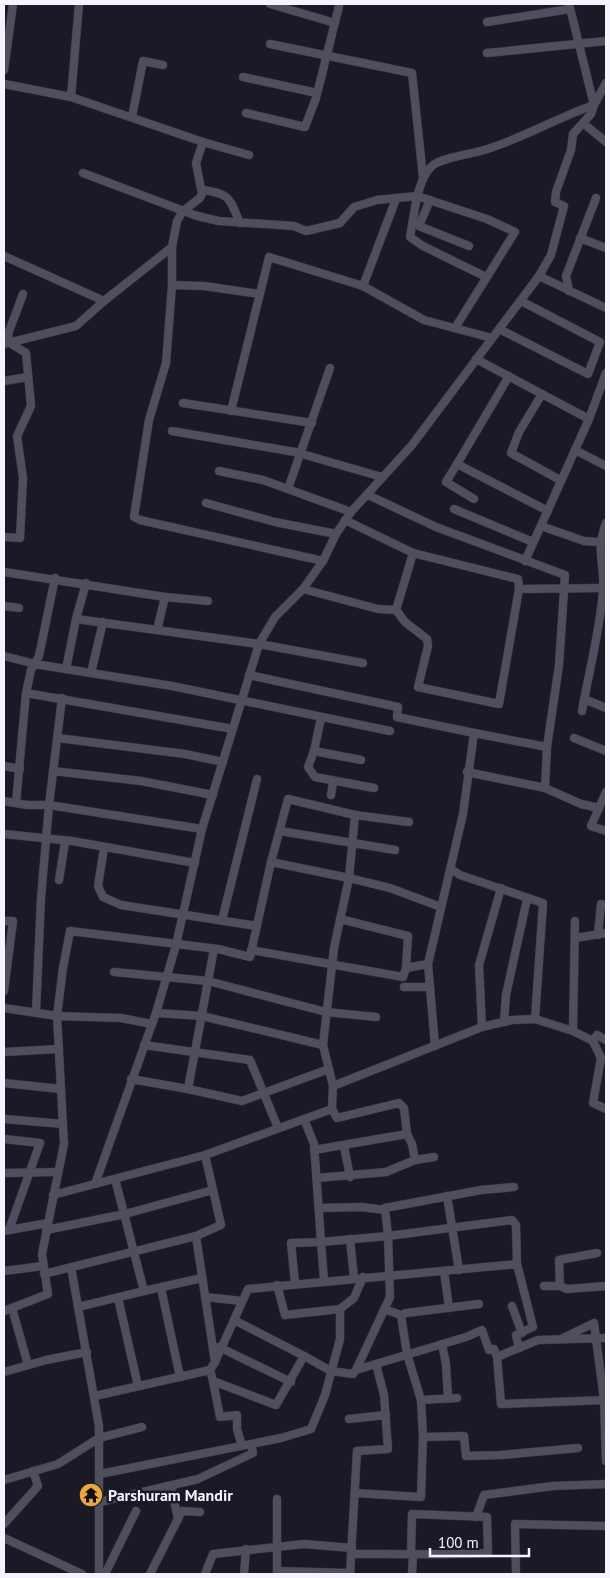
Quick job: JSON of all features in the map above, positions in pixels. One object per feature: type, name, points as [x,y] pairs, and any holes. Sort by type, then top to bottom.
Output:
[{"type":"street","points":[[4,70],[13,4]]},
{"type":"street","points":[[71,97],[79,4]]},
{"type":"street","points":[[270,4],[335,23]]},
{"type":"street","points":[[246,113],[305,127],[317,93],[339,6]]},
{"type":"street","points":[[487,22],[570,6],[594,105]]},
{"type":"street","points":[[488,53],[606,41]]},
{"type":"street","points":[[270,44],[412,73],[423,177]]},
{"type":"street","points":[[132,117],[143,61],[163,65]]},
{"type":"street","points":[[243,77],[317,93]]},
{"type":"street","points":[[94,1184],[156,1012],[176,945],[202,829],[259,644],[275,618],[303,589],[323,562],[336,534],[351,512],[412,444],[539,276],[551,255],[564,206],[555,202],[556,192],[571,150],[573,134],[592,114],[594,105],[606,83]]},
{"type":"street","points":[[4,84],[71,97],[203,142],[248,155]]},
{"type":"street","points":[[486,277],[423,246],[410,237],[417,196],[423,177],[434,164],[486,150],[536,131],[570,113],[594,105]]},
{"type":"street","points":[[583,123],[606,140]]},
{"type":"street","points":[[203,142],[196,163],[203,190],[200,198],[183,211],[176,221],[172,247],[172,285],[166,363],[149,420],[134,517],[140,520],[323,562]]},
{"type":"street","points":[[83,173],[183,211],[220,221],[294,226],[306,231],[319,230],[340,223],[354,207],[377,200],[417,196],[487,219],[515,232],[456,328]]},
{"type":"street","points":[[203,190],[222,193],[229,198],[240,223]]},
{"type":"street","points":[[570,291],[566,276],[596,198]]},
{"type":"street","points":[[363,286],[396,199]]},
{"type":"street","points":[[430,200],[419,226],[469,246]]},
{"type":"street","points":[[580,238],[606,248]]},
{"type":"street","points":[[7,343],[76,326],[104,301],[172,247]]},
{"type":"street","points":[[4,256],[104,301]]},
{"type":"street","points":[[231,411],[269,258],[363,286],[424,320],[492,338]]},
{"type":"street","points":[[539,276],[606,308]]},
{"type":"street","points":[[172,285],[204,286],[260,294]]},
{"type":"street","points":[[7,343],[8,334],[22,294]]},
{"type":"street","points":[[499,329],[588,374],[600,342],[521,301]]},
{"type":"street","points":[[4,537],[20,538],[23,478],[18,436],[31,406],[26,353],[7,343]]},
{"type":"street","points":[[476,359],[589,419]]},
{"type":"street","points":[[288,489],[302,454],[330,368]]},
{"type":"street","points":[[525,562],[560,480],[589,419],[606,373]]},
{"type":"street","points":[[474,499],[446,482],[509,376]]},
{"type":"street","points":[[4,380],[28,377]]},
{"type":"street","points":[[542,394],[519,432],[511,453],[560,480]]},
{"type":"street","points":[[183,403],[312,423]]},
{"type":"street","points":[[172,431],[302,454],[382,477]]},
{"type":"street","points":[[575,450],[606,466]]},
{"type":"street","points":[[457,464],[548,511]]},
{"type":"street","points":[[219,471],[263,480],[351,512]]},
{"type":"street","points":[[368,495],[436,527],[565,576],[559,665],[547,747],[545,788]]},
{"type":"street","points":[[206,503],[275,522],[336,534]]},
{"type":"street","points":[[454,509],[533,542]]},
{"type":"street","points":[[303,589],[378,609],[396,610],[405,622],[427,639],[428,646],[418,687],[500,704],[519,589],[518,579],[413,554],[345,520]]},
{"type":"street","points":[[582,711],[605,588],[602,540],[606,522]]},
{"type":"street","points":[[540,526],[584,541],[602,540]]},
{"type":"street","points":[[396,610],[413,554]]},
{"type":"street","points":[[4,572],[55,578],[165,597],[208,601]]},
{"type":"street","points":[[16,803],[26,693],[31,670],[39,656],[55,578]]},
{"type":"street","points":[[66,669],[76,619],[86,583]]},
{"type":"street","points":[[519,589],[605,588]]},
{"type":"street","points":[[156,630],[165,597]]},
{"type":"street","points":[[4,606],[20,608]]},
{"type":"street","points":[[76,619],[259,644],[363,662]]},
{"type":"street","points":[[91,674],[103,622]]},
{"type":"street","points":[[4,656],[35,664],[172,686],[390,731]]},
{"type":"street","points":[[249,675],[398,707],[397,717],[547,747]]},
{"type":"street","points":[[26,693],[233,729]]},
{"type":"street","points":[[36,1012],[46,838],[62,698]]},
{"type":"street","points":[[584,699],[606,704]]},
{"type":"street","points":[[321,718],[314,751],[308,767],[315,777],[333,782],[374,788]]},
{"type":"street","points":[[434,1046],[428,964],[463,814],[474,733]]},
{"type":"street","points":[[58,738],[185,754],[223,762]]},
{"type":"street","points":[[574,738],[606,751]]},
{"type":"street","points":[[314,751],[361,760]]},
{"type":"street","points":[[4,766],[20,768]]},
{"type":"street","points":[[53,771],[140,781],[213,795]]},
{"type":"street","points":[[468,772],[545,788],[581,804],[599,808]]},
{"type":"street","points":[[222,920],[257,779]]},
{"type":"street","points":[[331,795],[333,782]]},
{"type":"street","points":[[606,792],[591,826],[606,831]]},
{"type":"street","points":[[4,1311],[48,1294],[42,1254],[64,1144],[57,1016],[70,931],[214,949],[250,958],[288,799],[355,815],[410,822]]},
{"type":"street","points":[[4,801],[49,805],[202,829]]},
{"type":"street","points":[[355,815],[349,878],[332,964],[323,1045],[333,1086],[332,1109],[337,1118],[399,1102],[404,1108],[406,1134],[412,1144],[415,1160]]},
{"type":"street","points":[[280,831],[395,850]]},
{"type":"street","points":[[4,834],[46,838],[195,863]]},
{"type":"street","points":[[60,880],[66,842]]},
{"type":"street","points":[[104,848],[98,886],[103,897],[121,904],[257,926]]},
{"type":"street","points":[[272,862],[390,888],[441,907]]},
{"type":"street","points":[[451,869],[460,875],[513,891],[527,899],[544,903],[535,1019]]},
{"type":"street","points":[[482,1027],[479,965],[501,888]]},
{"type":"street","points":[[504,1022],[506,995],[527,899]]},
{"type":"street","points":[[598,936],[601,904],[606,906]]},
{"type":"street","points":[[252,950],[403,978],[406,968],[408,936],[340,919]]},
{"type":"street","points":[[4,920],[13,922],[4,991]]},
{"type":"street","points":[[573,1031],[575,921]]},
{"type":"street","points":[[575,938],[598,936],[606,933]]},
{"type":"street","points":[[188,1089],[214,949]]},
{"type":"street","points":[[406,968],[428,964]]},
{"type":"street","points":[[114,972],[166,975],[208,981],[326,1012],[376,1017]]},
{"type":"street","points":[[404,987],[430,987]]},
{"type":"street","points":[[4,1008],[57,1016],[96,1016],[152,1024]]},
{"type":"street","points":[[156,1012],[202,1016],[323,1045]]},
{"type":"street","points":[[333,1086],[482,1027],[504,1022],[535,1019],[573,1031],[594,1041],[601,1058],[593,1103],[606,1109]]},
{"type":"street","points":[[594,1041],[597,1035],[606,1040]]},
{"type":"street","points":[[144,1045],[250,1060],[278,1128]]},
{"type":"street","points":[[4,1052],[59,1049]]},
{"type":"street","points":[[131,1079],[242,1101],[329,1069]]},
{"type":"street","points":[[4,1083],[61,1089]]},
{"type":"street","points":[[53,1195],[205,1155],[332,1109]]},
{"type":"street","points":[[304,1119],[314,1150],[324,1280]]},
{"type":"street","points":[[4,1120],[63,1124]]},
{"type":"street","points":[[314,1150],[406,1134]]},
{"type":"street","points":[[4,1139],[40,1142],[31,1172],[6,1231],[47,1227],[125,1214],[213,1190]]},
{"type":"street","points":[[344,1146],[350,1176]]},
{"type":"street","points":[[4,1271],[71,1267],[196,1236],[221,1225],[205,1155]]},
{"type":"street","points":[[317,1178],[386,1172],[415,1160],[434,1157]]},
{"type":"street","points":[[4,1173],[58,1172]]},
{"type":"street","points":[[115,1179],[136,1251],[144,1291]]},
{"type":"street","points":[[319,1208],[362,1207],[385,1210],[385,1208],[446,1196],[514,1187]]},
{"type":"street","points":[[446,1196],[459,1270]]},
{"type":"street","points":[[234,1320],[331,1371],[353,1374],[390,1297],[388,1236],[385,1210]]},
{"type":"street","points":[[295,1283],[291,1243],[388,1236],[512,1220],[516,1225],[518,1264],[533,1327],[516,1335],[519,1348]]},
{"type":"street","points":[[196,1236],[215,1362]]},
{"type":"street","points":[[350,1239],[354,1278]]},
{"type":"street","points":[[560,1286],[558,1260],[596,1253]]},
{"type":"street","points":[[95,1396],[210,1370],[248,1289],[324,1280],[518,1264]]},
{"type":"street","points":[[71,1267],[95,1396],[99,1438],[102,1573]]},
{"type":"street","points":[[444,1271],[449,1308]]},
{"type":"street","points":[[277,1285],[285,1315],[340,1309],[354,1298],[363,1277]]},
{"type":"street","points":[[78,1307],[202,1278]]},
{"type":"street","points":[[544,1286],[560,1286],[567,1289],[606,1286]]},
{"type":"street","points":[[161,1288],[180,1377]]},
{"type":"street","points":[[118,1298],[138,1386]]},
{"type":"street","points":[[205,1298],[242,1301]]},
{"type":"street","points":[[384,1309],[401,1315],[406,1312],[479,1304]]},
{"type":"street","points":[[512,1306],[522,1333]]},
{"type":"street","points":[[12,1308],[28,1365]]},
{"type":"street","points":[[100,1474],[242,1446],[312,1429],[325,1395],[340,1339],[340,1309]]},
{"type":"street","points":[[355,1493],[421,1497],[423,1437],[421,1400],[407,1354],[401,1315]]},
{"type":"street","points":[[558,1340],[594,1323],[594,1337],[605,1400],[606,1461]]},
{"type":"street","points":[[356,1370],[482,1330],[489,1350],[494,1350],[497,1357],[501,1404],[605,1400]]},
{"type":"street","points":[[497,1357],[538,1340],[606,1338]]},
{"type":"street","points":[[212,1343],[291,1382]]},
{"type":"street","points":[[442,1344],[446,1364],[448,1398]]},
{"type":"street","points":[[4,1372],[87,1352]]},
{"type":"street","points":[[213,1381],[276,1405],[291,1382],[304,1356]]},
{"type":"street","points":[[277,1499],[277,1573],[350,1574],[357,1450],[388,1449],[384,1395],[376,1364]]},
{"type":"street","points":[[210,1370],[220,1417],[237,1415],[237,1429],[242,1446]]},
{"type":"street","points":[[421,1400],[457,1398]]},
{"type":"street","points":[[349,1420],[386,1415]]},
{"type":"street","points":[[4,1480],[58,1464],[99,1438],[142,1427]]},
{"type":"street","points":[[423,1437],[464,1436],[466,1456],[578,1448]]},
{"type":"street","points":[[100,1502],[198,1479],[222,1470],[253,1453],[251,1444]]},
{"type":"street","points":[[4,1524],[38,1486],[33,1472]]},
{"type":"street","points":[[476,1517],[484,1495],[553,1486],[606,1484]]},
{"type":"street","points":[[171,1486],[178,1519]]},
{"type":"street","points":[[102,1573],[136,1511]]},
{"type":"street","points":[[150,1574],[182,1511],[200,1512]]},
{"type":"street","points":[[205,1574],[213,1554],[304,1544],[352,1551],[412,1555],[488,1553],[487,1517],[412,1514],[412,1555],[412,1574]]},
{"type":"street","points":[[516,1574],[515,1524],[606,1526]]},
{"type":"street","points":[[4,1538],[82,1574]]},
{"type":"street","points":[[244,1574],[246,1550]]},
{"type":"place","name":"Parshuram Mandir","points":[[91,1495]]}]
